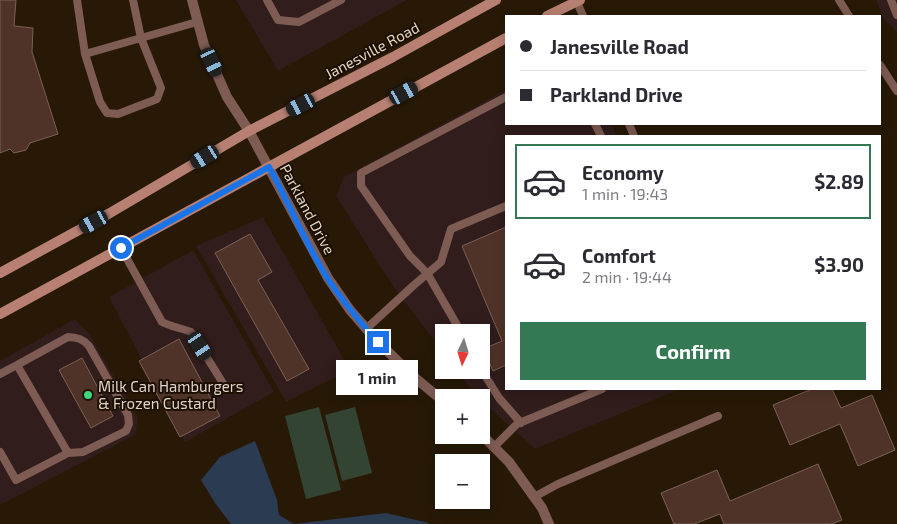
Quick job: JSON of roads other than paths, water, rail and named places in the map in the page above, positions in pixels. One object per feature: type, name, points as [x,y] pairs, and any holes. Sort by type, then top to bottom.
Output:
[{"type":"main road","name":"Janesville Road","points":[[0,273],[110,213],[249,131],[393,57],[496,0]]},
{"type":"main road","points":[[549,15],[578,1]]},
{"type":"main road","points":[[0,314],[505,39]]},
{"type":"street","name":"Parkland Drive","points":[[192,0],[204,45],[227,96],[269,167],[328,278],[366,330],[413,376],[435,394]]},
{"type":"street","points":[[490,443],[509,462],[542,508],[549,524]]},
{"type":"lane","points":[[78,0],[85,54],[100,102],[107,114],[118,114],[157,99],[161,88],[141,38],[133,0]]},
{"type":"lane","points":[[267,0],[278,20],[299,22],[341,0]]},
{"type":"lane","points":[[839,0],[848,15]]},
{"type":"lane","points":[[891,0],[897,15]]},
{"type":"lane","points":[[578,1],[583,15]]},
{"type":"lane","points":[[85,54],[197,22]]},
{"type":"lane","points":[[881,67],[897,91]]},
{"type":"lane","points":[[456,324],[427,273],[410,256],[361,186],[361,173],[505,98]]},
{"type":"lane","points":[[366,330],[441,262],[451,229],[505,206]]},
{"type":"lane","points":[[121,248],[162,322],[191,332],[226,388]]},
{"type":"lane","points":[[0,374],[68,337],[84,340],[128,415],[129,424],[126,431],[84,452],[68,453],[16,480],[0,452]]},
{"type":"lane","points":[[17,365],[68,453]]},
{"type":"lane","points":[[487,379],[499,398],[521,422]]},
{"type":"lane","points":[[494,447],[517,424],[600,390]]},
{"type":"lane","points":[[534,497],[558,484],[718,416]]},
{"type":"water","points":[[255,441],[277,500],[279,515],[294,524],[231,524],[201,480],[220,457]]},
{"type":"water","points":[[386,513],[429,523],[427,524],[294,524]]},
{"type":"place","name":"Milk Can Hamburgers & Frozen Custard","points":[[88,395]]}]
